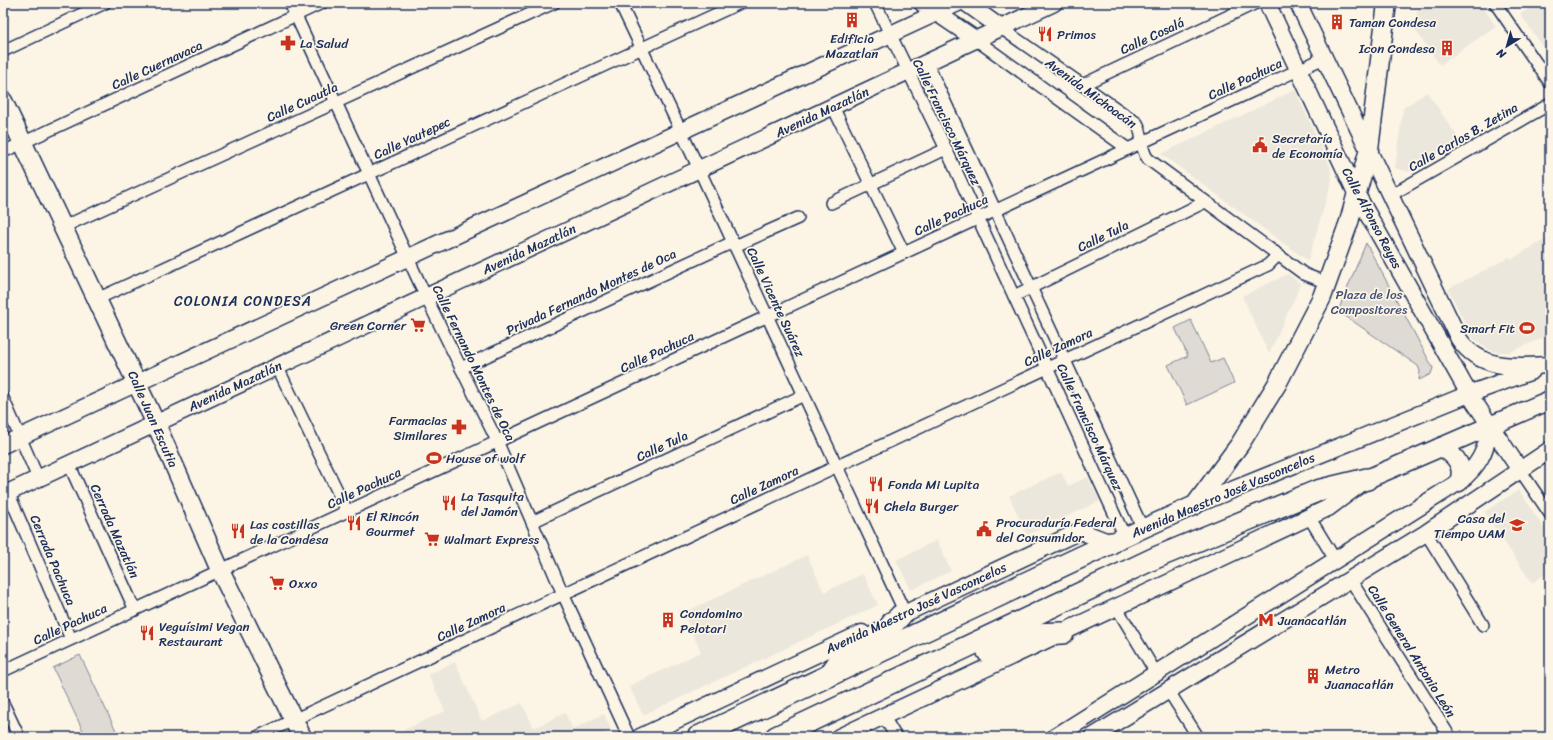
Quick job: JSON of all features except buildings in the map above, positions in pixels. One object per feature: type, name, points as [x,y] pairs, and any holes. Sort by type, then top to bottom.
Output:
[{"type":"highway","points":[[776,737],[1162,555],[1317,491],[1367,479]]},
{"type":"highway","points":[[698,737],[1118,540]]},
{"type":"highway","points":[[828,677],[845,653],[887,630],[903,614]]},
{"type":"highway","points":[[940,659],[978,657],[1030,634],[1063,633]]},
{"type":"main road","name":"Avenida Michoacán","points":[[922,3],[975,40]]},
{"type":"main road","points":[[3,445],[958,3]]},
{"type":"main road","name":"Avenida Michoacán","points":[[966,3],[1001,28]]},
{"type":"main road","name":"Avenida Mazatlán","points":[[6,493],[156,424],[281,373],[426,297],[1054,3]]},
{"type":"main road","name":"Calle Alfonso Reyes","points":[[1267,3],[1357,195],[1469,394],[1520,470]]},
{"type":"main road","name":"Calle Alfonso Reyes","points":[[1298,3],[1459,339],[1465,348],[1484,360],[1496,365],[1508,367],[1548,365]]},
{"type":"main road","points":[[1196,505],[1240,444],[1267,401],[1302,337],[1327,283],[1357,195],[1369,149],[1387,3]]},
{"type":"main road","name":"Calle Juan Escutia","points":[[3,101],[156,424],[220,570],[302,737]]},
{"type":"main road","name":"Avenida Maestro José Vasconcelos","points":[[640,737],[1080,531],[1118,540],[1196,505],[1469,394],[1548,365]]},
{"type":"main road","points":[[839,737],[1309,518],[1328,508],[1367,479],[1550,400]]},
{"type":"main road","points":[[1055,737],[1459,482],[1477,466],[1486,449],[1491,426]]},
{"type":"main road","points":[[1441,447],[1458,460],[1461,470],[1459,482]]},
{"type":"main road","points":[[1092,737],[1467,508],[1550,450]]},
{"type":"street","points":[[3,51],[105,3]]},
{"type":"street","name":"Calle Fernando Montes de Oca","points":[[290,3],[407,258],[497,441],[563,594],[629,737]]},
{"type":"street","name":"Calle Cuernavaca","points":[[3,152],[322,3]]},
{"type":"street","name":"Calle Cuautla","points":[[63,227],[554,3]]},
{"type":"street","name":"Calle Vicente Suárez","points":[[620,3],[837,466],[903,614]]},
{"type":"street","name":"Calle Yautepec","points":[[97,298],[740,3]]},
{"type":"street","name":"Calle Francisco Márquez","points":[[875,3],[946,149],[1047,368],[1118,540]]},
{"type":"street","name":"Calle Cosalá","points":[[1082,85],[1256,3]]},
{"type":"street","points":[[1495,3],[1550,83]]},
{"type":"street","name":"Avenida Michoacán","points":[[1001,28],[1137,123],[1141,129],[1144,154],[1148,159],[1304,274],[1327,283]]},
{"type":"street","name":"Avenida Michoacán","points":[[975,40],[1128,149]]},
{"type":"street","name":"Calle Pachuca","points":[[3,671],[1324,58]]},
{"type":"street","name":"Calle Francisco Márquez","points":[[927,63],[1143,528]]},
{"type":"street","name":"Calle Carlos B. Zetina","points":[[1391,195],[1550,104]]},
{"type":"street","points":[[833,106],[904,252]]},
{"type":"street","points":[[831,203],[946,149]]},
{"type":"street","name":"Calle Tula","points":[[1014,296],[1205,202]]},
{"type":"street","name":"Privada Fernando Montes de Oca","points":[[461,368],[734,244],[798,218]]},
{"type":"street","name":"Calle Zamora","points":[[257,737],[1268,264],[1276,257],[1275,252]]},
{"type":"street","points":[[281,373],[347,511]]},
{"type":"street","name":"Calle Tula","points":[[532,522],[804,395]]},
{"type":"street","points":[[3,398],[21,436],[38,478]]},
{"type":"street","name":"Cerrada Mazatlán","points":[[69,464],[135,610]]},
{"type":"street","points":[[1520,470],[1550,514]]},
{"type":"street","name":"Cerrada Pachuca","points":[[6,493],[71,639]]},
{"type":"street","points":[[1309,518],[1336,561]]},
{"type":"street","points":[[1426,533],[1483,625]]},
{"type":"street","name":"Calle General Antonio León","points":[[1350,579],[1450,737]]},
{"type":"street","points":[[1117,608],[1156,673]]},
{"type":"street","points":[[1168,690],[1198,737]]},
{"type":"street","points":[[3,703],[19,737]]},
{"type":"street","points":[[884,717],[896,737]]},
{"type":"shaded area","name":"Icon Condesa","points":[[1418,3],[1480,3],[1496,26],[1440,65],[1415,30]]},
{"type":"shaded area","points":[[1538,3],[1550,3],[1550,57],[1520,14]]},
{"type":"shaded area","points":[[1295,90],[1330,166],[1332,180],[1308,261],[1161,154]]},
{"type":"shaded area","points":[[1427,92],[1460,140],[1408,172],[1395,168],[1403,108]]},
{"type":"shaded area","points":[[1547,238],[1550,243],[1550,335],[1510,352],[1496,352],[1488,349],[1473,338],[1448,289],[1510,257],[1512,259]]},
{"type":"shaded area","points":[[1288,274],[1301,284],[1269,354],[1242,296]]},
{"type":"shaded area","points":[[1061,472],[1068,486],[1088,477],[1100,501],[1027,535],[1009,496]]},
{"type":"shaded area","name":"Casa del Tiempo UAM","points":[[1519,490],[1550,537],[1550,571],[1532,583],[1484,512]]},
{"type":"shaded area","points":[[937,540],[951,571],[911,590],[896,560]]},
{"type":"shaded area","points":[[807,555],[824,592],[863,574],[878,605],[643,715],[629,686],[701,652],[683,613]]},
{"type":"shaded area","points":[[455,662],[482,721],[522,703],[534,728],[565,713],[573,729],[604,714],[611,730],[596,737],[408,737],[404,730],[445,711],[428,674]]},
{"type":"green space","name":"Plaza de los Compositores","points":[[1366,243],[1433,368],[1431,374],[1419,380],[1420,371],[1418,366],[1338,311]]},
{"type":"green space","points":[[1191,320],[1211,363],[1223,358],[1234,383],[1187,405],[1168,365],[1188,356],[1175,328]]},
{"type":"green space","points":[[80,655],[119,737],[86,737],[53,668]]},
{"type":"place","name":"Edificio Mazatlan","points":[[852,20]]},
{"type":"place","name":"Taman Condesa","points":[[1337,22]]},
{"type":"place","name":"Primos","points":[[1045,34]]},
{"type":"place","name":"La Salud","points":[[288,43]]},
{"type":"place","name":"Icon Condesa","points":[[1447,48]]},
{"type":"place","name":"Secretaría de Economía","points":[[1260,145]]},
{"type":"place","name":"Green Corner","points":[[418,325]]},
{"type":"place","name":"Smart Fit","points":[[1527,328]]},
{"type":"place","name":"Farmacias Similares","points":[[459,427]]},
{"type":"place","name":"House of wolf","points":[[434,458]]},
{"type":"place","name":"Fonda Mi Lupita","points":[[876,484]]},
{"type":"place","name":"La Tasquita del Jamón","points":[[449,503]]},
{"type":"place","name":"Chela Burger","points":[[872,506]]},
{"type":"place","name":"El Rincón Gourmet","points":[[354,523]]},
{"type":"place","name":"Casa del Tiempo UAM","points":[[1517,525]]},
{"type":"place","name":"Procuraduría Federal del Consumidor","points":[[984,529]]},
{"type":"place","name":"Las costillas de la Condesa","points":[[238,531]]},
{"type":"place","name":"Walmart Express","points":[[432,539]]},
{"type":"place","name":"Oxxo","points":[[277,583]]},
{"type":"place","name":"Condomino Pelotari","points":[[668,620]]},
{"type":"place","name":"Juanacatlán","points":[[1266,620]]},
{"type":"place","name":"Veguísimi Vegan Restaurant","points":[[147,633]]},
{"type":"place","name":"Metro Juanacatlán","points":[[1313,676]]},
{"type":"district","name":"COLONIA CONDESA","points":[[243,301]]}]
